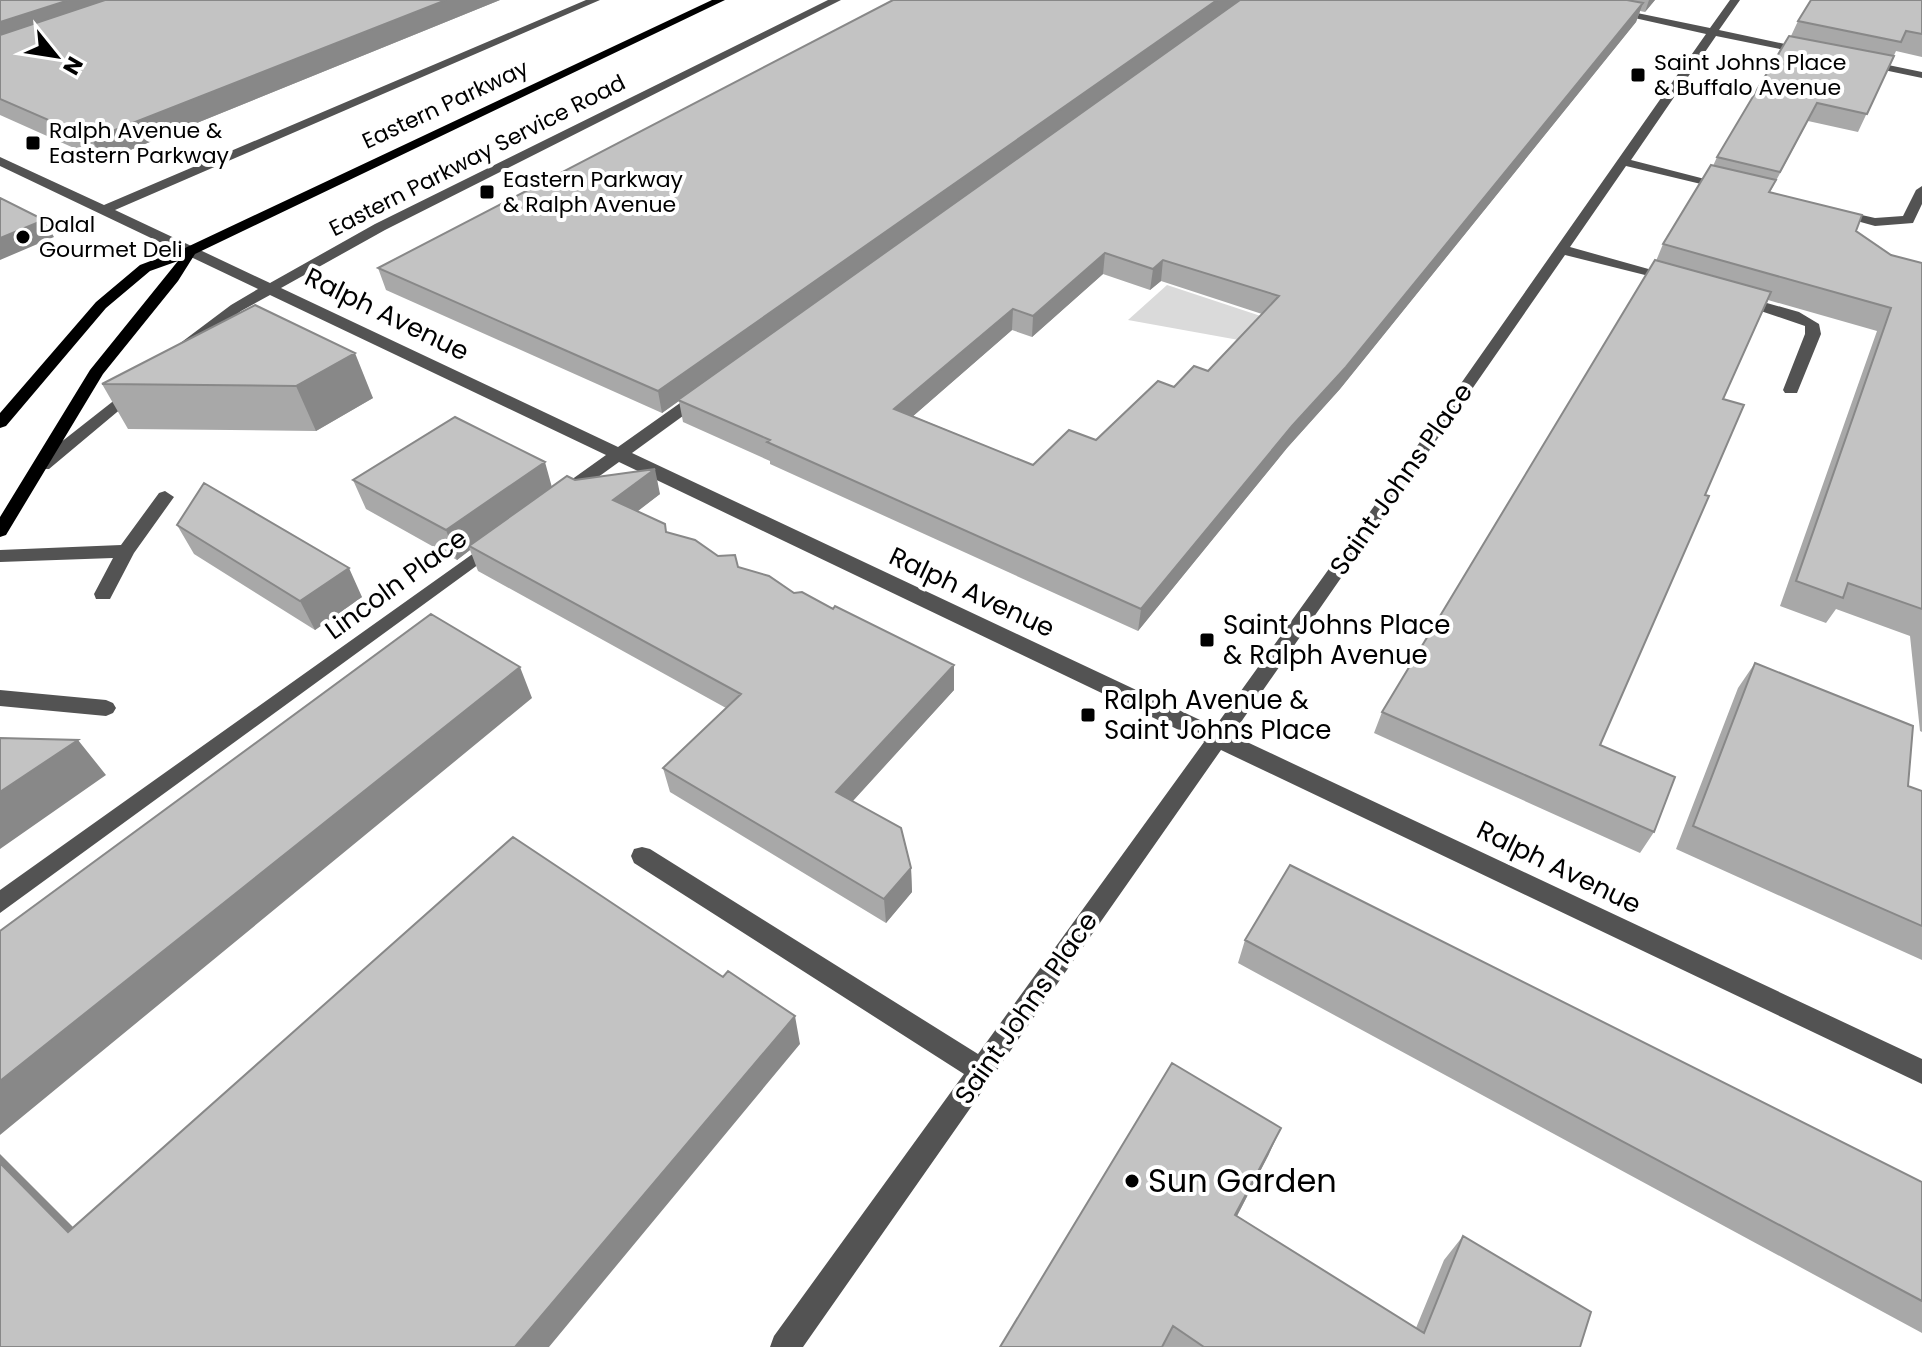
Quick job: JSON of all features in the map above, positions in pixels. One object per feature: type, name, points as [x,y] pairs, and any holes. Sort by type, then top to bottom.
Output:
[{"type":"main road","name":"Eastern Parkway","points":[[0,423],[101,305],[145,268],[190,251],[720,0]]},
{"type":"main road","points":[[0,531],[43,465],[87,386],[112,350],[171,282],[190,251]]},
{"type":"street","points":[[104,210],[595,0]]},
{"type":"street","name":"Eastern Parkway Service Road","points":[[173,355],[236,308],[380,227],[836,0]]},
{"type":"street","points":[[1559,0],[1817,54]]},
{"type":"street","name":"Saint Johns Place","points":[[785,1347],[1220,738],[1735,0]]},
{"type":"street","points":[[1847,60],[1922,75]]},
{"type":"street","name":"Ralph Avenue","points":[[0,161],[1922,1072]]},
{"type":"street","points":[[1621,161],[1746,191]]},
{"type":"street","points":[[1817,208],[1875,222],[1908,220],[1922,190]]},
{"type":"street","points":[[1561,249],[1691,285]]},
{"type":"street","points":[[1720,294],[1794,315],[1812,324],[1813,334],[1791,390]]},
{"type":"street","points":[[43,465],[148,378]]},
{"type":"street","points":[[552,502],[721,381]]},
{"type":"street","points":[[103,594],[126,551],[165,497]]},
{"type":"street","name":"Lincoln Place","points":[[0,903],[513,530]]},
{"type":"street","points":[[0,556],[126,551]]},
{"type":"street","points":[[0,698],[106,708]]},
{"type":"street","points":[[642,856],[982,1071]]},
{"type":"shaded area","points":[[1167,285],[1369,352],[1361,362],[1128,320]]},
{"type":"building","points":[[0,0],[69,0],[0,22]]},
{"type":"building","points":[[105,0],[446,0],[92,139],[0,99],[0,35]]},
{"type":"building","points":[[893,0],[1217,0],[658,391],[378,268]]},
{"type":"building","points":[[1240,0],[1627,0],[1643,3],[1346,367],[1292,426],[1141,609],[678,400]],"holes":[[[1105,253],[1153,269],[1163,260],[1279,296],[1208,371],[1194,366],[1174,387],[1158,381],[1096,440],[1069,430],[1033,465],[894,409],[1013,309],[1033,316]]]},
{"type":"building","points":[[1811,0],[1922,0],[1922,34],[1906,31],[1901,42],[1798,21]]},
{"type":"building","points":[[1789,36],[1894,56],[1867,114],[1817,103],[1780,172],[1717,157]]},
{"type":"building","points":[[1711,165],[1776,180],[1769,192],[1862,215],[1856,231],[1891,255],[1922,263],[1922,609],[1848,583],[1843,598],[1796,581],[1891,308],[1663,244]]},
{"type":"building","points":[[0,198],[44,220],[0,238]]},
{"type":"building","points":[[1655,260],[1771,292],[1723,399],[1744,405],[1705,495],[1709,496],[1600,745],[1675,777],[1654,832],[1382,712]]},
{"type":"building","points":[[255,305],[355,353],[296,386],[102,384]]},
{"type":"building","points":[[455,417],[545,462],[446,530],[353,480]]},
{"type":"building","points":[[655,469],[613,500],[665,524],[666,532],[695,540],[718,556],[735,555],[738,567],[769,576],[794,593],[802,592],[833,609],[835,606],[954,665],[836,792],[901,828],[911,868],[884,899],[663,768],[741,694],[469,546],[567,476],[575,480]]},
{"type":"building","points":[[204,483],[349,568],[300,601],[177,525]]},
{"type":"building","points":[[431,614],[520,667],[0,1081],[0,931]]},
{"type":"building","points":[[1755,663],[1913,726],[1908,786],[1922,791],[1922,926],[1693,826]]},
{"type":"building","points":[[0,738],[78,740],[0,792]]},
{"type":"building","points":[[513,837],[723,977],[728,971],[795,1016],[515,1347],[0,1347],[0,1163],[68,1232]]},
{"type":"building","points":[[1290,865],[1922,1182],[1922,1301],[1245,940]]},
{"type":"building","points":[[1172,1063],[1281,1128],[1235,1215],[1424,1333],[1463,1236],[1591,1312],[1580,1347],[1204,1347],[1173,1326],[1162,1347],[1000,1347]]},
{"type":"place","name":"Saint Johns Place & Buffalo Avenue","points":[[1638,75]]},
{"type":"place","name":"Ralph Avenue & Eastern Parkway","points":[[33,143]]},
{"type":"place","name":"Eastern Parkway & Ralph Avenue","points":[[487,192]]},
{"type":"place","name":"Dalal Gourmet Deli","points":[[23,237]]},
{"type":"place","name":"Saint Johns Place & Ralph Avenue","points":[[1207,640]]},
{"type":"place","name":"Ralph Avenue & Saint Johns Place","points":[[1088,715]]},
{"type":"place","name":"Sun Garden","points":[[1132,1181]]}]
